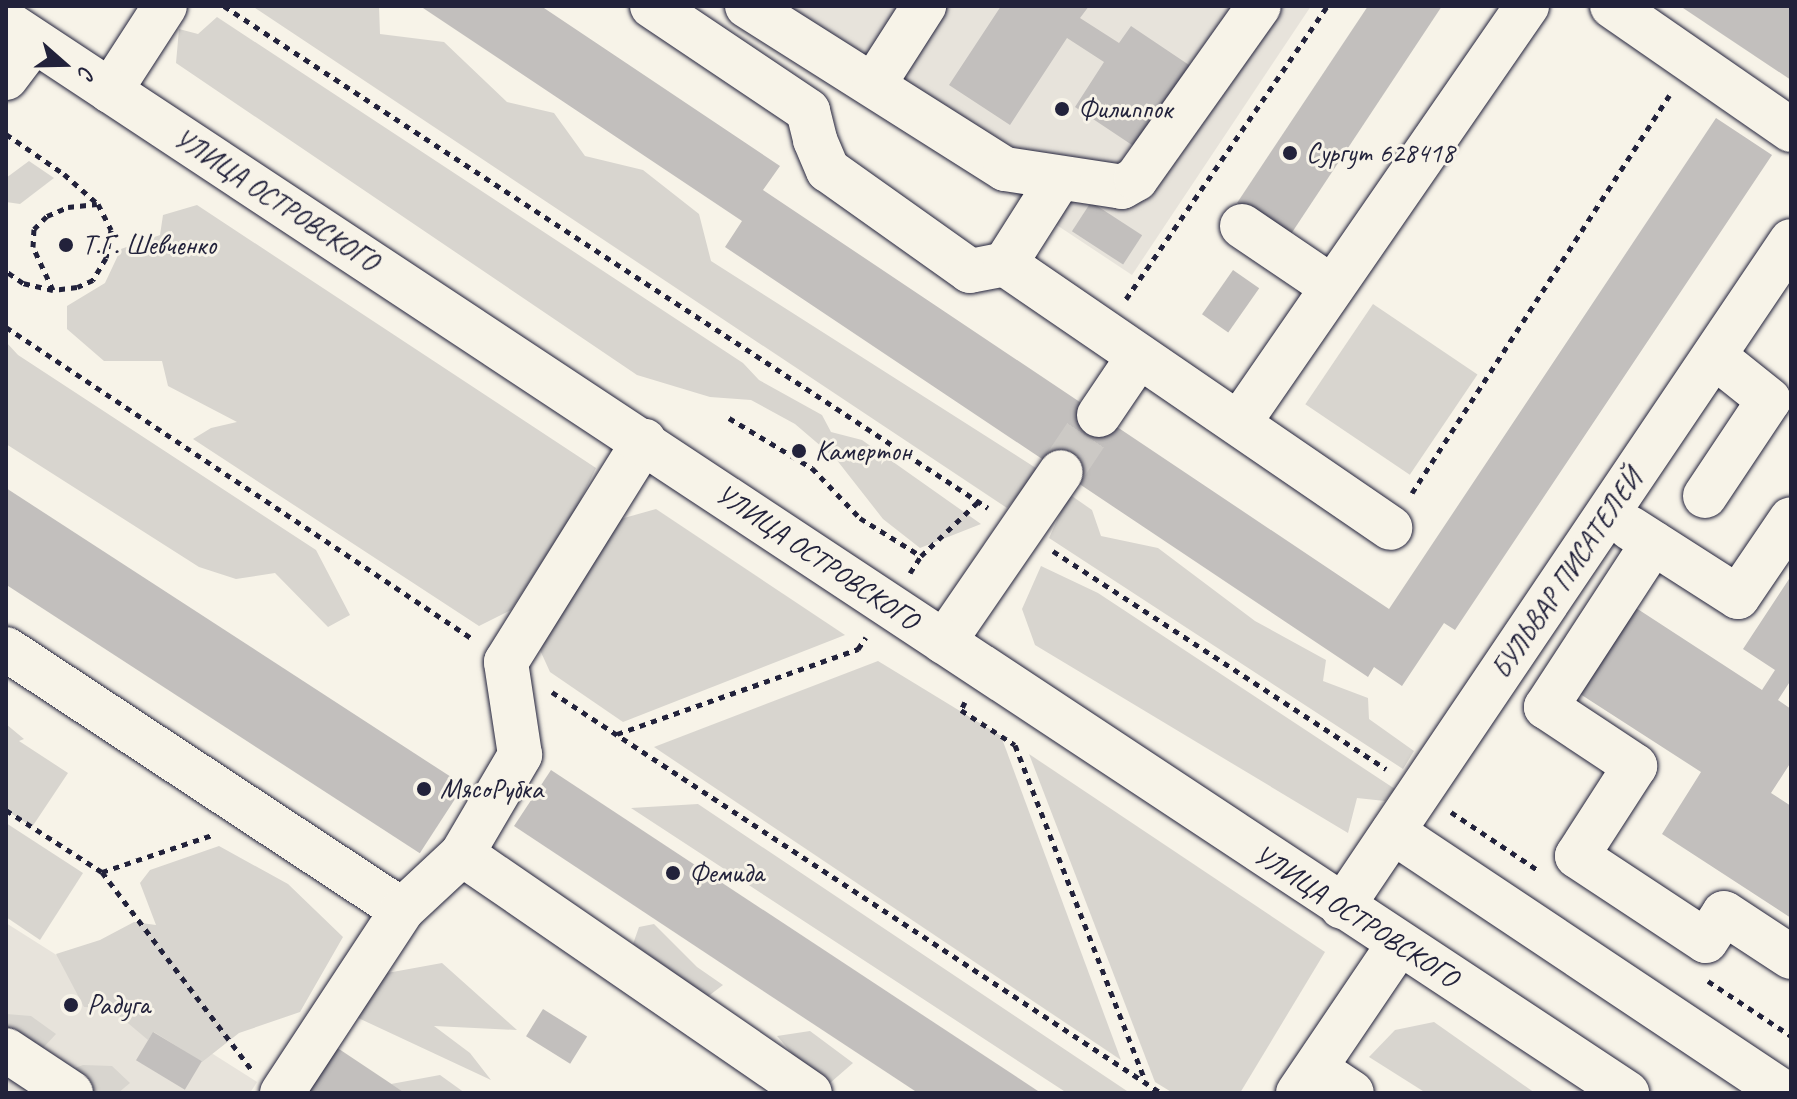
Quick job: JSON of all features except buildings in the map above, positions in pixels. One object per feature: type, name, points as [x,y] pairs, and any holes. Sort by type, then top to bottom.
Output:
[{"type":"main road","points":[[110,91],[165,6]]},
{"type":"main road","points":[[652,6],[808,111],[815,140],[828,170],[970,271],[1005,264],[1390,528]]},
{"type":"main road","points":[[747,6],[1005,169],[1122,187],[1136,179],[1259,6]]},
{"type":"main road","points":[[874,84],[924,6]]},
{"type":"main road","points":[[1239,423],[1527,6]]},
{"type":"main road","points":[[1612,6],[1791,130]]},
{"type":"main road","points":[[6,78],[20,32]]},
{"type":"main road","name":"УЛИЦА ОСТРОВСКОГО","points":[[20,32],[644,441],[1342,907],[1627,1093]]},
{"type":"main road","points":[[1005,264],[1059,179]]},
{"type":"main road","points":[[1242,226],[1332,287]]},
{"type":"main road","name":"БУЛЬВАР ПИСАТЕЛЕЙ","points":[[1342,907],[1791,241]]},
{"type":"main road","points":[[1099,415],[1139,356]]},
{"type":"main road","points":[[1705,496],[1769,400],[1714,356]]},
{"type":"main road","points":[[271,1087],[402,910],[462,854],[520,755],[506,662],[644,441]]},
{"type":"main road","points":[[944,642],[1061,472]]},
{"type":"main road","points":[[1607,514],[1738,597],[1791,519]]},
{"type":"main road","points":[[1653,543],[1546,707],[1635,766],[1577,856],[1706,941],[1724,913],[1791,957]]},
{"type":"main road","points":[[6,649],[402,910]]},
{"type":"main road","points":[[1393,832],[1785,1093]]},
{"type":"main road","points":[[462,854],[810,1093]]},
{"type":"main road","points":[[1352,1093],[1307,1081],[1399,944]]},
{"type":"main road","points":[[6,1050],[71,1093]]},
{"type":"path","points":[[1104,332],[1327,6]]},
{"type":"path","points":[[1390,528],[1691,62]]},
{"type":"path","points":[[6,134],[64,174],[98,204],[111,230],[106,258],[93,280],[53,290],[23,283],[6,271]]},
{"type":"path","points":[[53,290],[33,247],[34,229],[47,216],[68,207],[98,204]]},
{"type":"path","points":[[6,327],[506,662],[1161,1093]]},
{"type":"path","points":[[729,418],[812,468],[860,518],[921,556]]},
{"type":"path","points":[[616,734],[858,649],[921,556],[978,502]]},
{"type":"path","points":[[982,667],[961,710],[1015,745],[1145,1082]]},
{"type":"path","points":[[6,810],[102,872],[271,1087]]},
{"type":"path","points":[[102,872],[262,819]]},
{"type":"shaded area","points":[[252,6],[379,6],[380,34],[444,42],[507,102],[554,113],[585,156],[643,170],[699,214],[711,261],[1039,470],[1007,508]]},
{"type":"shaded area","name":"Филиппок","points":[[727,6],[1311,6],[1132,275]]},
{"type":"shaded area","points":[[217,17],[743,363],[759,380],[822,415],[831,432],[862,440],[981,524],[920,548],[883,519],[836,459],[795,424],[751,400],[710,397],[637,375],[176,63],[179,29],[198,34]]},
{"type":"shaded area","points":[[29,161],[54,178],[20,204],[6,202],[6,178]]},
{"type":"shaded area","points":[[197,205],[596,468],[577,507],[511,610],[479,626],[193,439],[211,428],[237,422],[168,386],[162,361],[104,361],[67,329],[67,306],[105,283],[121,249],[160,235],[163,215]]},
{"type":"shaded area","points":[[1373,304],[1477,374],[1410,475],[1305,404]]},
{"type":"shaded area","points":[[6,342],[18,355],[316,550],[350,615],[328,627],[275,573],[236,579],[199,567],[6,444]]},
{"type":"shaded area","points":[[1069,494],[1092,510],[1101,536],[1158,548],[1255,621],[1326,660],[1323,681],[1368,698],[1369,719],[1414,751],[1403,769],[1049,538]]},
{"type":"shaded area","points":[[656,509],[845,635],[623,722],[550,672],[540,650],[617,520]]},
{"type":"shaded area","points":[[1041,566],[1098,593],[1395,789],[1385,801],[1357,798],[1348,833],[1035,645],[1022,609]]},
{"type":"shaded area","points":[[878,661],[1001,736],[1121,1060],[654,747]]},
{"type":"shaded area","points":[[6,724],[24,739],[19,741],[68,773],[32,827],[6,810]]},
{"type":"shaded area","points":[[1029,754],[1325,952],[1240,1093],[1173,1093],[1155,1082]]},
{"type":"shaded area","points":[[698,804],[1130,1093],[1067,1093],[631,808]]},
{"type":"shaded area","points":[[6,823],[83,873],[40,940],[6,917]]},
{"type":"shaded area","points":[[219,846],[288,884],[343,937],[300,1012],[239,1033],[202,1062],[154,1032],[148,1040],[110,1008],[84,1007],[56,954],[100,940],[134,922],[156,925],[140,883],[150,870]]},
{"type":"shaded area","name":"Радуга","points":[[6,923],[257,1082],[250,1093],[6,1093]]},
{"type":"shaded area","points":[[654,924],[697,967],[723,985],[698,1004],[669,969],[633,944],[639,927]]},
{"type":"shaded area","points":[[442,963],[517,1030],[434,1026],[470,1053],[491,1080],[354,1016],[376,975]]},
{"type":"shaded area","points":[[6,1014],[31,1016],[56,1034],[43,1048],[6,1034]]},
{"type":"shaded area","points":[[1434,1022],[1535,1093],[1426,1093],[1369,1057],[1395,1030]]},
{"type":"shaded area","points":[[810,1031],[853,1063],[830,1083],[797,1059],[777,1036]]},
{"type":"shaded area","points":[[83,1065],[112,1066],[130,1083],[118,1093],[90,1093],[62,1073]]},
{"type":"shaded area","points":[[440,1075],[465,1093],[405,1093],[391,1084]]},
{"type":"tunnel","points":[[1061,472],[1099,415]]},
{"type":"place","name":"Филиппок","points":[[1062,109]]},
{"type":"place","name":"Сургут 628418","points":[[1290,153]]},
{"type":"place","name":"Т.Г. Шевченко","points":[[66,245]]},
{"type":"place","name":"Камертон","points":[[799,451]]},
{"type":"place","name":"МясоРубка","points":[[424,789]]},
{"type":"place","name":"Фемида","points":[[673,873]]},
{"type":"place","name":"Радуга","points":[[71,1005]]}]
